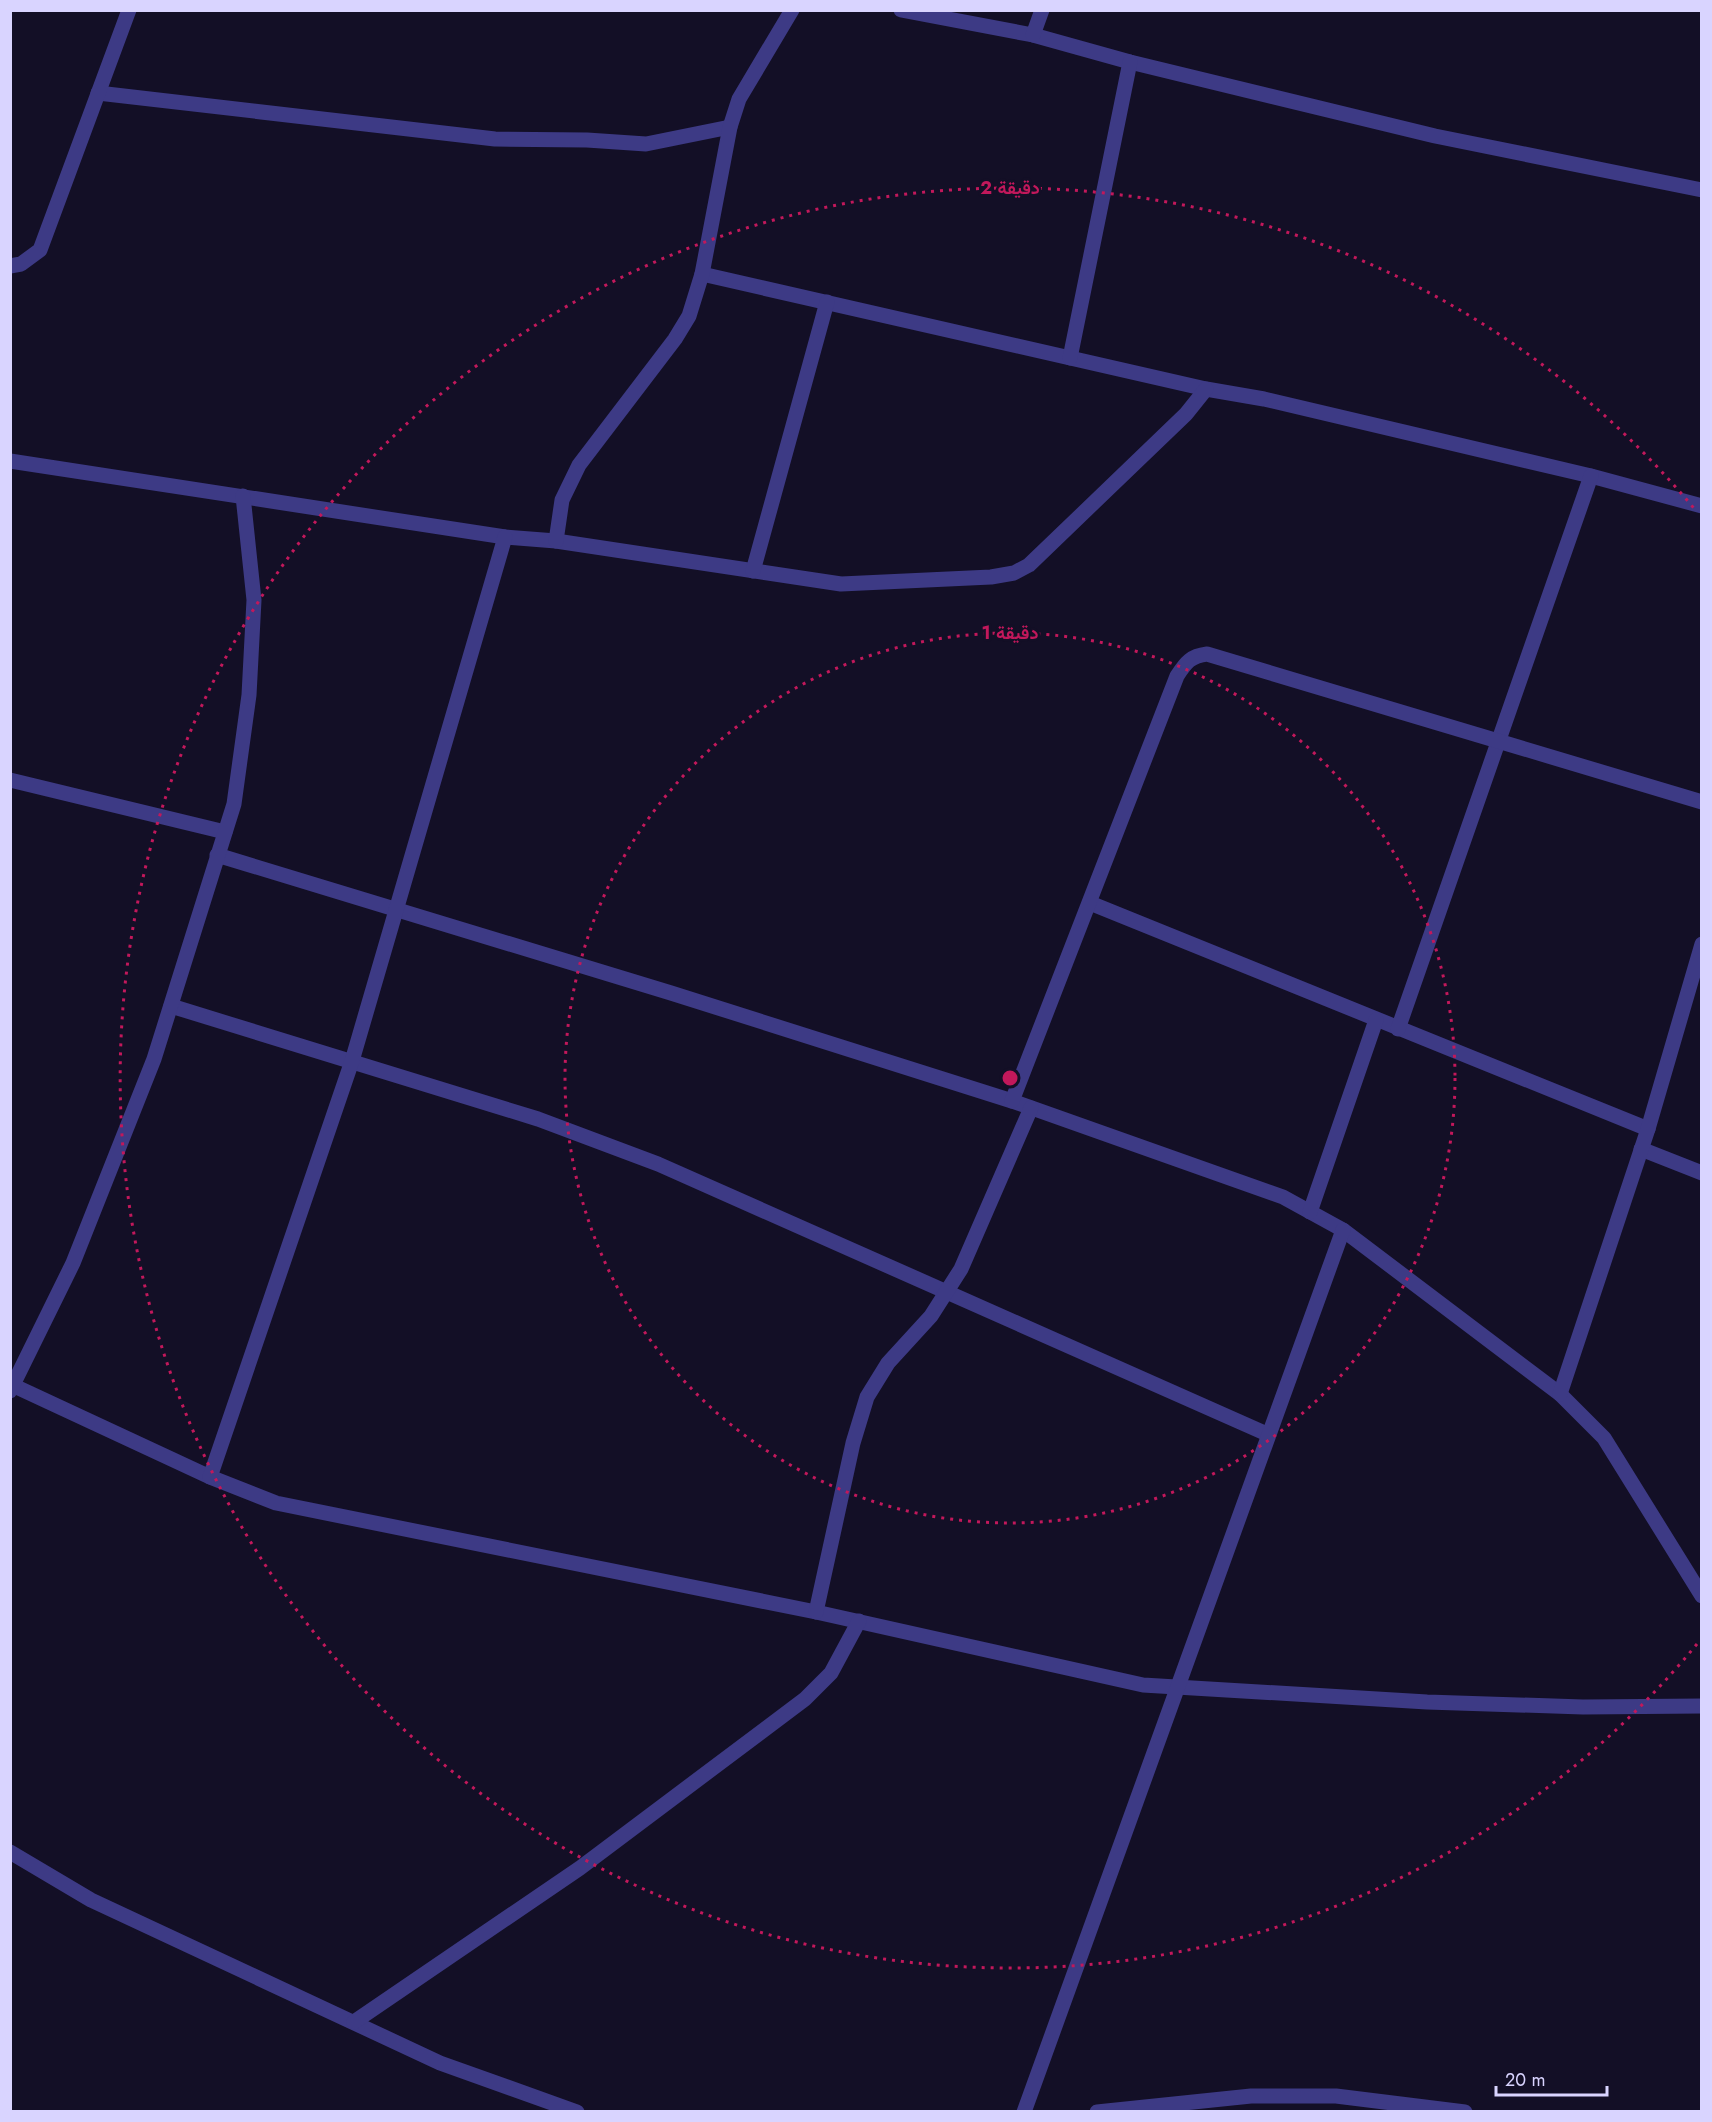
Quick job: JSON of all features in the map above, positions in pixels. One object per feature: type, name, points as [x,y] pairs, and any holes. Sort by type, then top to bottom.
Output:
[{"type":"street","points":[[10,266],[21,264],[40,250],[129,10]]},
{"type":"street","points":[[556,541],[562,500],[579,465],[675,339],[689,316],[702,274],[730,127],[744,90],[792,10]]},
{"type":"street","points":[[901,10],[1033,35],[1130,62],[1435,136],[1701,190]]},
{"type":"street","points":[[1033,35],[1042,10]]},
{"type":"street","points":[[1070,358],[1130,62]]},
{"type":"street","points":[[98,93],[495,139],[586,140],[646,144],[682,139],[730,127]]},
{"type":"street","points":[[702,274],[1206,389],[1264,399],[1591,476],[1701,506]]},
{"type":"street","points":[[753,571],[827,302]]},
{"type":"street","points":[[10,461],[505,537],[556,541],[841,584],[991,577],[1014,573],[1029,565],[1186,414],[1206,389]]},
{"type":"street","points":[[1398,1029],[1591,476]]},
{"type":"street","points":[[243,496],[254,600],[249,694],[234,804],[154,1059],[73,1263],[12,1387],[210,1477],[276,1503],[859,1621],[1143,1685],[1438,1703],[1583,1707],[1701,1706]]},
{"type":"street","points":[[210,1477],[351,1060],[398,910],[505,537]]},
{"type":"street","points":[[1012,1101],[1177,676],[1185,663],[1194,656],[1207,654],[1701,802]]},
{"type":"street","points":[[10,780],[225,832]]},
{"type":"street","points":[[217,855],[1012,1101],[1283,1197],[1343,1230],[1560,1394],[1604,1438],[1701,1596]]},
{"type":"street","points":[[1090,903],[1648,1129]]},
{"type":"street","points":[[1560,1394],[1696,987],[1701,944]]},
{"type":"street","points":[[171,1006],[538,1119],[658,1164],[1267,1434]]},
{"type":"street","points":[[1310,1212],[1376,1020]]},
{"type":"street","points":[[816,1612],[853,1443],[867,1397],[888,1363],[931,1316],[961,1269],[1032,1108]]},
{"type":"street","points":[[1641,1149],[1701,1173]]},
{"type":"street","points":[[1024,2112],[1267,1434],[1343,1230]]},
{"type":"street","points":[[354,2022],[580,1868],[805,1699],[831,1673],[859,1621]]},
{"type":"street","points":[[10,1852],[91,1900],[440,2063],[577,2112]]},
{"type":"street","points":[[1098,2112],[1251,2096],[1326,2096],[1465,2112]]}]
